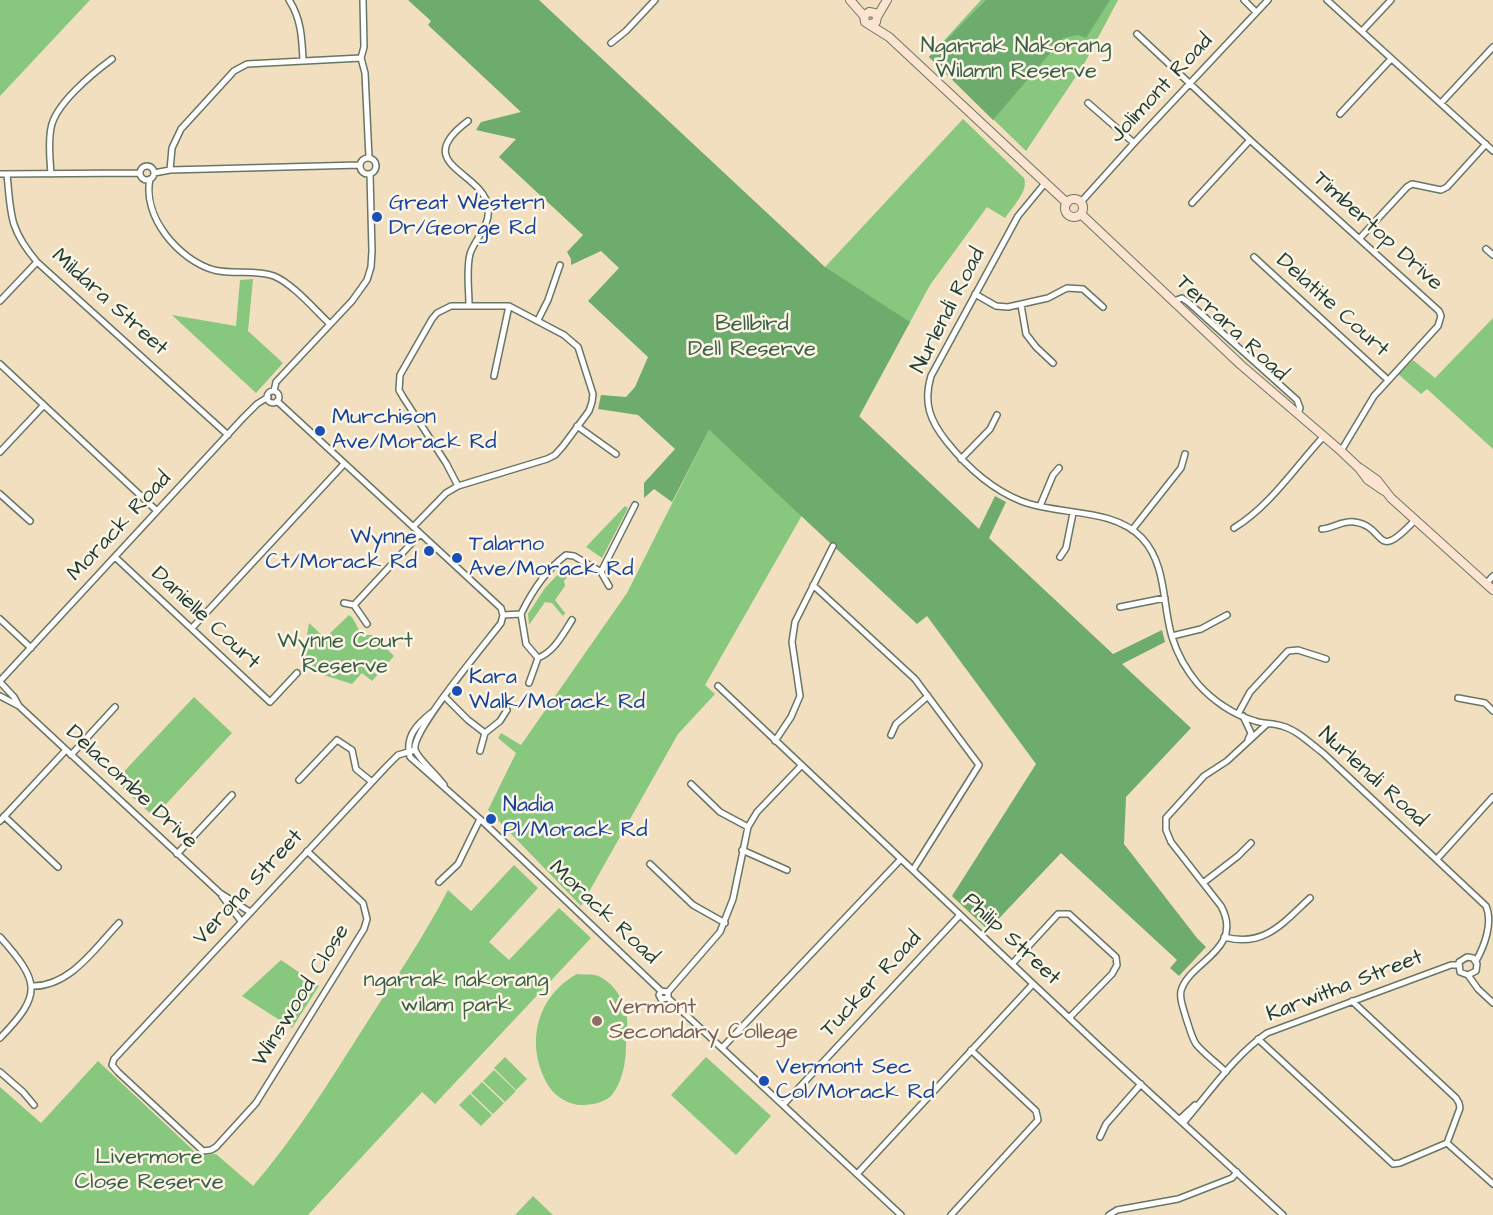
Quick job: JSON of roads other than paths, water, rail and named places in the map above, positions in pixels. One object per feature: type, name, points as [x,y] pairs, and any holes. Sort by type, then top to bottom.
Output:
[{"type":"main road","points":[[851,0],[871,16],[889,37],[1067,203]]},
{"type":"main road","points":[[871,16],[887,0]]},
{"type":"main road","points":[[1073,200],[1081,202],[1083,208],[1081,214],[1076,218],[1068,215],[1065,210],[1067,203],[1073,200]]},
{"type":"main road","name":"Terrara Road","points":[[1081,214],[1234,359],[1341,451],[1368,480],[1382,489],[1493,590]]},
{"type":"street","points":[[289,0],[299,21],[303,60]]},
{"type":"street","points":[[363,0],[364,47],[362,58],[365,73],[369,158]]},
{"type":"street","points":[[611,43],[626,31],[655,0]]},
{"type":"street","points":[[1244,0],[1256,12]]},
{"type":"street","name":"Jolimont Road","points":[[1081,202],[1268,0]]},
{"type":"street","points":[[1327,0],[1493,151]]},
{"type":"street","points":[[1362,31],[1391,0]]},
{"type":"street","name":"Timbertop Drive","points":[[1137,34],[1439,311],[1441,316],[1438,326],[1374,396],[1341,451]]},
{"type":"street","points":[[1441,103],[1493,47]]},
{"type":"street","points":[[170,170],[172,148],[181,129],[234,71],[247,64],[362,58]]},
{"type":"street","points":[[51,174],[50,135],[56,114],[90,76],[112,59]]},
{"type":"street","points":[[1340,114],[1391,59]]},
{"type":"street","points":[[1088,103],[1134,143]]},
{"type":"street","points":[[468,120],[449,139],[446,150],[448,160],[453,167],[480,191],[488,207],[486,226],[469,257],[469,305]]},
{"type":"street","points":[[1192,203],[1250,140]]},
{"type":"street","points":[[1360,238],[1407,187],[1412,184],[1441,190],[1447,187],[1486,144]]},
{"type":"street","points":[[369,158],[362,160],[360,165],[362,172],[370,174]]},
{"type":"street","points":[[369,158],[376,165],[375,170],[370,174]]},
{"type":"street","points":[[330,324],[287,285],[273,276],[253,272],[231,273],[212,269],[196,262],[179,250],[155,218],[150,200],[150,179],[154,173],[170,170],[360,165]]},
{"type":"street","points":[[140,173],[142,168],[147,166],[152,168],[154,173]]},
{"type":"street","points":[[3,174],[140,173]]},
{"type":"street","points":[[140,173],[143,179],[150,179]]},
{"type":"street","name":"Mildara Street","points":[[3,174],[11,220],[22,244],[37,262],[228,435]]},
{"type":"street","points":[[370,174],[371,267],[367,280],[360,292],[276,382],[274,391],[270,392],[268,397],[272,403],[277,402],[501,608],[503,615],[496,629],[432,712],[412,750]]},
{"type":"street","name":"Nurlendi Road","points":[[1046,182],[1018,216],[931,376],[926,399],[935,428],[961,459],[988,482],[1006,493],[1040,506],[1103,518],[1132,530],[1142,538],[1155,557],[1159,568],[1172,636],[1184,664],[1198,683],[1213,699],[1240,715],[1253,721],[1282,726],[1323,753],[1492,913],[1492,923],[1476,961]]},
{"type":"street","points":[[1486,249],[1493,255]]},
{"type":"street","name":"Delatite Court","points":[[1254,257],[1388,380]]},
{"type":"street","points":[[0,301],[37,262]]},
{"type":"street","points":[[538,320],[548,300],[560,264]]},
{"type":"street","points":[[975,294],[996,306],[1008,307],[1048,298],[1066,288],[1083,289],[1103,307]]},
{"type":"street","points":[[1021,305],[1026,334],[1053,363]]},
{"type":"street","points":[[413,527],[446,493],[458,486],[555,455],[589,411],[593,394],[578,347],[564,335],[509,306],[451,306],[437,313],[400,375],[399,390],[446,463],[458,486]]},
{"type":"street","points":[[494,376],[509,306]]},
{"type":"street","points":[[0,364],[157,511]]},
{"type":"street","points":[[274,391],[279,396],[277,402]]},
{"type":"street","name":"Morack Road","points":[[0,681],[257,404],[268,397]]},
{"type":"street","points":[[0,452],[44,405]]},
{"type":"street","points":[[961,459],[990,429],[997,415]]},
{"type":"street","points":[[578,426],[616,454]]},
{"type":"street","points":[[1234,528],[1250,518],[1284,484],[1323,436]]},
{"type":"street","points":[[1132,530],[1181,468],[1185,454]]},
{"type":"street","points":[[192,628],[345,464]]},
{"type":"street","points":[[1040,506],[1053,475],[1059,468]]},
{"type":"street","points":[[0,494],[30,520]]},
{"type":"street","points":[[601,572],[635,505]]},
{"type":"street","points":[[1060,557],[1066,548],[1073,513]]},
{"type":"street","points":[[1322,529],[1356,522],[1365,525],[1384,541],[1391,542],[1415,520]]},
{"type":"street","points":[[354,605],[420,534]]},
{"type":"street","points":[[775,741],[792,717],[800,696],[792,632],[833,546]]},
{"type":"street","points":[[538,658],[526,644],[521,614],[546,574],[566,555],[574,556],[601,572],[609,586]]},
{"type":"street","name":"Danielle Court","points":[[115,557],[270,702],[297,673]]},
{"type":"street","points":[[1486,584],[1493,576]]},
{"type":"street","points":[[813,585],[915,679],[979,765],[913,870]]},
{"type":"street","points":[[1120,607],[1165,598]]},
{"type":"street","points":[[344,603],[354,605],[367,624]]},
{"type":"street","points":[[503,615],[521,614]]},
{"type":"street","points":[[1172,636],[1201,629],[1227,615]]},
{"type":"street","points":[[0,619],[31,648]]},
{"type":"street","points":[[538,658],[546,655],[552,649],[572,620]]},
{"type":"street","points":[[1246,744],[1251,733],[1249,724],[1240,715],[1250,692],[1288,651],[1298,650],[1326,659]]},
{"type":"street","points":[[530,683],[538,658]]},
{"type":"street","name":"Delacombe Drive","points":[[0,681],[14,696],[19,706]]},
{"type":"street","name":"Philip Street","points":[[718,686],[1033,984],[1283,1215]]},
{"type":"street","name":"Delacombe Drive","points":[[0,696],[19,706],[220,893],[249,912]]},
{"type":"street","points":[[444,696],[485,733]]},
{"type":"street","points":[[891,735],[896,724],[928,696]]},
{"type":"street","points":[[1458,698],[1485,703],[1493,711]]},
{"type":"street","points":[[71,755],[115,707]]},
{"type":"street","points":[[480,751],[485,733],[500,721],[507,711]]},
{"type":"street","points":[[1226,1072],[1196,1044],[1181,1000],[1181,991],[1187,981],[1219,947],[1224,937],[1226,924],[1224,912],[1171,842],[1166,830],[1166,818],[1204,776],[1227,761],[1267,724]]},
{"type":"street","points":[[299,780],[337,740],[352,750],[356,769],[372,782]]},
{"type":"street","points":[[58,867],[2,819],[66,750]]},
{"type":"street","name":"Morack Road","points":[[412,750],[444,785],[661,991],[668,995]]},
{"type":"street","name":"Verona Street","points":[[114,1059],[398,755],[412,750]]},
{"type":"street","points":[[801,766],[748,827],[733,899],[725,923],[714,942],[668,995],[901,1215]]},
{"type":"street","points":[[691,784],[720,812],[748,827]]},
{"type":"street","points":[[177,854],[232,795]]},
{"type":"street","points":[[1437,859],[1493,797]]},
{"type":"street","points":[[439,882],[458,864],[480,819]]},
{"type":"street","points":[[1203,883],[1251,843]]},
{"type":"street","points":[[742,850],[788,870]]},
{"type":"street","name":"Winswood Close","points":[[114,1059],[112,1065],[118,1072],[199,1148],[208,1150],[216,1147],[256,1103],[364,929],[367,919],[363,903],[307,851]]},
{"type":"street","points":[[722,1048],[901,859]]},
{"type":"street","points":[[650,864],[693,905],[725,923]]},
{"type":"street","name":"Delacombe Drive","points":[[220,893],[241,921]]},
{"type":"street","points":[[1224,937],[1250,940],[1267,935],[1277,929],[1310,898]]},
{"type":"street","points":[[1012,964],[1058,914],[1069,914],[1116,957],[1117,965],[1112,974],[1070,1017]]},
{"type":"street","name":"Tucker Road","points":[[783,1105],[960,915]]},
{"type":"street","points":[[32,986],[56,982],[73,972],[119,923]]},
{"type":"street","points":[[0,937],[24,964],[32,986],[26,1009],[0,1038]]},
{"type":"street","points":[[1468,975],[1476,971],[1476,961],[1467,957],[1461,959],[1458,965],[1460,972],[1468,975],[1478,989],[1493,1003]]},
{"type":"street","name":"Karwitha Street","points":[[1182,1120],[1226,1072],[1267,1034],[1451,965],[1458,965]]},
{"type":"street","points":[[857,1174],[1033,984]]},
{"type":"street","points":[[1258,1040],[1393,1164],[1447,1143],[1460,1108],[1459,1103],[1353,1001]]},
{"type":"street","points":[[951,1215],[1034,1125],[1038,1115],[971,1050]]},
{"type":"street","points":[[0,1072],[34,1105]]},
{"type":"street","points":[[1100,1137],[1106,1124],[1141,1084]]},
{"type":"street","points":[[1447,1143],[1493,1184]]},
{"type":"street","points":[[1109,1215],[1117,1210],[1178,1198],[1227,1179],[1237,1172]]},
{"type":"place","name":"Great Western Dr/George Rd","points":[[377,217]]},
{"type":"place","name":"Murchison Ave/Morack Rd","points":[[320,431]]},
{"type":"place","name":"Wynne Ct/Morack Rd","points":[[429,551]]},
{"type":"place","name":"Talarno Ave/Morack Rd","points":[[457,558]]},
{"type":"place","name":"Kara Walk/Morack Rd","points":[[457,691]]},
{"type":"place","name":"Nadia Pl/Morack Rd","points":[[491,819]]},
{"type":"place","name":"Vermont Secondary College","points":[[597,1021]]},
{"type":"place","name":"Vermont Sec Col/Morack Rd","points":[[764,1081]]},
{"type":"park label","name":"Ngarrak Nakorang Wilamn Reserve","points":[[1016,60]]},
{"type":"park label","name":"Bellbird Dell Reserve","points":[[752,338]]},
{"type":"park label","name":"Wynne Court Reserve","points":[[345,654]]},
{"type":"park label","name":"ngarrak nakorang wilam park","points":[[456,994]]},
{"type":"park label","name":"Livermore Close Reserve","points":[[149,1170]]}]
